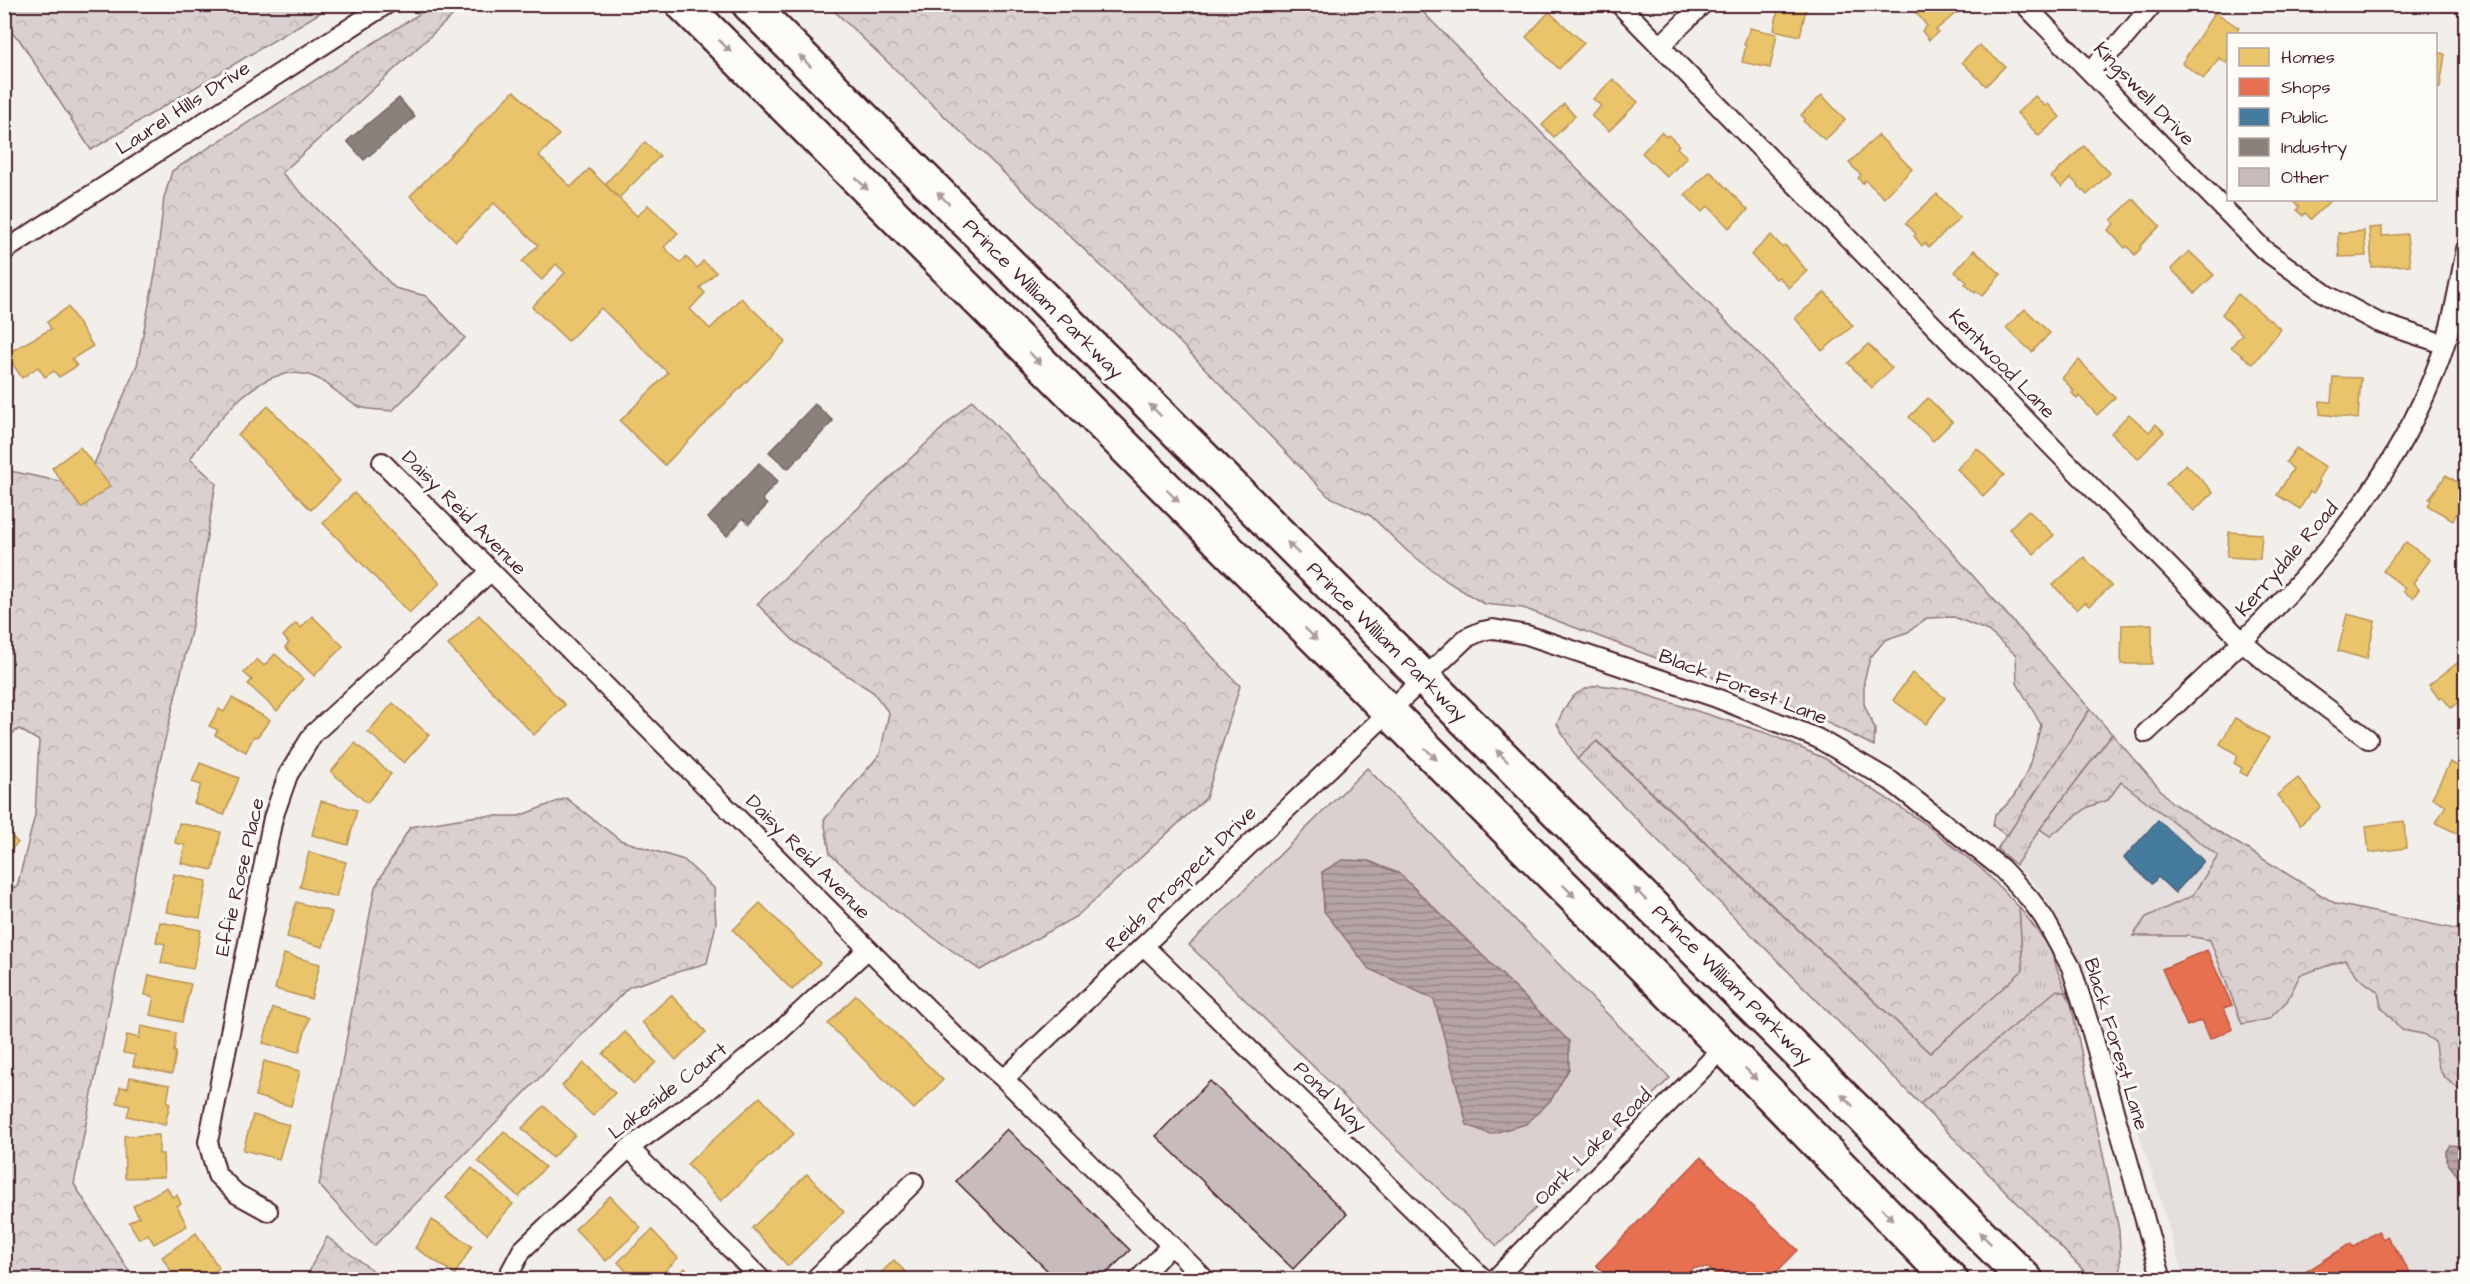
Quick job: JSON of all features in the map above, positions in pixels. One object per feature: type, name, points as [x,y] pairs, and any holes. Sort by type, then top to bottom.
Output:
[{"type":"highway","points":[[683,4],[1724,1047],[1951,1280]]},
{"type":"highway","name":"Prince William Parkway","points":[[748,4],[2026,1280]]},
{"type":"street","name":"Laurel Hills Drive","points":[[4,251],[387,4]]},
{"type":"street","name":"Kentwood Lane","points":[[1618,4],[2243,642],[2368,740]]},
{"type":"street","points":[[1659,46],[1703,4]]},
{"type":"street","name":"Kingswell Drive","points":[[2024,4],[2263,249],[2327,295],[2377,322],[2444,344]]},
{"type":"street","points":[[2090,70],[2121,42],[2153,4]]},
{"type":"street","name":"Kerrydale Road","points":[[2146,733],[2243,642],[2300,583],[2332,547],[2360,509],[2398,448],[2424,395],[2444,344],[2466,249]]},
{"type":"street","name":"Daisy Reid Avenue","points":[[382,462],[868,949],[956,1036],[1004,1079],[1171,1245],[1194,1276]]},
{"type":"street","name":"Effie Rose Place","points":[[268,1211],[237,1194],[217,1175],[208,1142],[273,818],[288,774],[313,734],[491,571]]},
{"type":"street","name":"Black Forest Lane","points":[[1389,712],[1473,634],[1493,629],[1527,635],[1778,721],[1826,743],[1891,781],[1916,799],[1982,852],[2017,884],[2048,923],[2062,949],[2071,967],[2092,1032],[2159,1276]]},
{"type":"street","name":"Reids Prospect Drive","points":[[1004,1079],[1389,712]]},
{"type":"street","name":"Pond Way","points":[[1144,946],[1485,1280]]},
{"type":"street","name":"Lakeside Court","points":[[506,1280],[522,1250],[629,1148],[705,1093],[778,1033],[868,949]]},
{"type":"street","name":"Oark Lake Road","points":[[1494,1280],[1724,1047]]},
{"type":"street","points":[[629,1148],[762,1280]]},
{"type":"street","points":[[814,1280],[914,1182]]},
{"type":"street","points":[[1138,1280],[1171,1245]]},
{"type":"shaded area","points":[[2112,734],[2172,803],[2336,904],[2465,931],[2465,1279],[2184,1279],[2155,1182],[2091,993],[2073,948],[2040,889],[2016,865],[2040,829]]},
{"type":"shaded area","points":[[1342,860],[1369,861],[1400,874],[1569,1041],[1569,1069],[1551,1100],[1526,1124],[1490,1134],[1467,1125],[1434,999],[1369,969],[1324,911],[1322,872]]},
{"type":"shaded area","points":[[2450,1145],[2459,1146],[2465,1152],[2465,1185],[2446,1161],[2446,1151]]},
{"type":"green space","points":[[4,5],[333,5],[91,150],[19,39],[5,28]]},
{"type":"green space","points":[[433,5],[464,5],[282,173],[395,288],[426,296],[465,338],[392,411],[360,407],[314,377],[295,373],[276,376],[242,397],[213,428],[190,459],[216,483],[191,631],[151,799],[74,1184],[134,1279],[5,1279],[4,1062],[9,1033],[4,1027],[4,889],[17,887],[35,815],[39,741],[19,729],[5,739],[5,470],[73,484],[91,471],[137,365],[156,269],[164,198],[172,171]]},
{"type":"green space","points":[[828,5],[1416,5],[1945,544],[2090,709],[2007,836],[1993,826],[1995,814],[2005,807],[2020,786],[2041,725],[2017,683],[2016,655],[1988,631],[1954,617],[1927,618],[1908,632],[1885,640],[1870,658],[1864,681],[1864,704],[1875,729],[1874,746],[1784,701],[1664,661],[1523,608],[1484,604],[1448,582],[1407,551],[1371,516],[1328,496],[1163,325]]},
{"type":"green space","points":[[972,400],[1240,686],[1206,798],[1077,916],[980,970],[890,907],[830,854],[824,820],[880,754],[889,713],[873,692],[795,642],[757,604]]},
{"type":"green space","points":[[1599,685],[1628,689],[1769,734],[1826,759],[1920,820],[1983,870],[2019,907],[2023,970],[1930,1053],[1597,741],[1577,759],[1557,724],[1564,709],[1577,693]]},
{"type":"green space","points":[[2090,709],[2112,734],[2040,829],[2016,865],[1997,849]]},
{"type":"green space","points":[[2112,734],[2172,803],[2336,904],[2465,931],[2465,1093],[2441,1073],[2435,1042],[2423,1034],[2402,1030],[2381,1007],[2378,992],[2359,978],[2345,960],[2300,975],[2287,1001],[2269,1019],[2242,1024],[2210,940],[2188,936],[2133,936],[2146,917],[2192,896],[2218,856],[2121,782],[2108,800],[2088,807],[2050,836],[2040,829]]},
{"type":"green space","points":[[1596,741],[1930,1053],[2022,970],[2019,907],[2049,946],[2066,993],[2057,991],[1920,1104],[1577,759]]},
{"type":"green space","points":[[1367,768],[1670,1078],[1497,1246],[1189,945]]},
{"type":"green space","points":[[566,798],[620,840],[684,860],[714,888],[716,924],[707,963],[629,987],[374,1246],[319,1185],[375,887],[410,827],[477,816],[519,816]]},
{"type":"green space","points":[[2057,990],[2066,993],[2071,1004],[2119,1230],[2121,1269],[2117,1279],[2092,1279],[1920,1104]]},
{"type":"green space","points":[[327,1237],[376,1273],[375,1279],[307,1279]]},
{"type":"building: Homes","points":[[1779,4],[1806,9],[1800,36],[1774,30]]},
{"type":"building: Homes","points":[[1909,4],[1950,4],[1957,12],[1936,30],[1938,32],[1929,40],[1922,31],[1927,26]]},
{"type":"building: Homes","points":[[2425,4],[2452,4],[2451,12],[2425,8]]},
{"type":"building: Homes","points":[[1549,12],[1584,43],[1559,69],[1526,37]]},
{"type":"building: Homes","points":[[2215,12],[2239,28],[2235,33],[2227,33],[2226,63],[2219,58],[2204,79],[2182,63]]},
{"type":"building: Homes","points":[[1750,28],[1777,34],[1770,68],[1742,62],[1746,46],[1744,45]]},
{"type":"building: Homes","points":[[1979,45],[2005,66],[1986,86],[1962,62]]},
{"type":"building: Homes","points":[[2437,52],[2445,54],[2440,88],[2437,88]]},
{"type":"building: Homes","points":[[1613,79],[1638,102],[1609,131],[1591,116],[1601,106],[1593,99]]},
{"type":"building: Homes","points":[[514,91],[559,135],[539,156],[571,187],[589,169],[637,216],[648,205],[678,233],[664,247],[680,263],[686,257],[697,268],[703,261],[716,272],[700,288],[705,293],[690,309],[710,329],[741,298],[786,341],[665,465],[620,421],[668,373],[601,308],[568,341],[532,307],[565,273],[556,264],[542,280],[522,262],[538,245],[494,203],[456,241],[410,196]]},
{"type":"building: Homes","points":[[1822,95],[1845,120],[1825,140],[1803,121],[1805,119],[1801,115]]},
{"type":"building: Homes","points":[[2035,96],[2045,106],[2048,104],[2060,117],[2039,136],[2017,113]]},
{"type":"building: Homes","points":[[1564,104],[1575,116],[1554,137],[1542,125]]},
{"type":"building: Homes","points":[[1661,132],[1679,145],[1677,148],[1687,157],[1667,177],[1642,153]]},
{"type":"building: Homes","points":[[1878,135],[1912,169],[1884,198],[1865,180],[1863,183],[1858,178],[1861,175],[1849,163]]},
{"type":"building: Homes","points":[[645,142],[660,156],[619,198],[605,184]]},
{"type":"building: Homes","points":[[2084,146],[2110,173],[2087,195],[2071,178],[2062,187],[2051,177]]},
{"type":"building: Homes","points":[[1710,171],[1748,210],[1729,228],[1708,206],[1702,212],[1685,195]]},
{"type":"building: Homes","points":[[1937,194],[1960,218],[1929,247],[1925,243],[1922,246],[1914,236],[1916,234],[1906,223]]},
{"type":"building: Homes","points":[[2133,199],[2160,226],[2140,246],[2141,248],[2135,255],[2108,230],[2114,224],[2111,220]]},
{"type":"building: Homes","points":[[2292,201],[2330,201],[2311,219],[2305,213],[2303,216],[2297,210],[2299,207]]},
{"type":"building: Homes","points":[[2382,227],[2382,236],[2407,234],[2410,265],[2372,267],[2369,228]]},
{"type":"building: Homes","points":[[2364,231],[2366,256],[2339,257],[2338,233]]},
{"type":"building: Homes","points":[[1771,235],[1782,247],[1785,245],[1807,271],[1789,288],[1751,255]]},
{"type":"building: Homes","points":[[1974,250],[2001,274],[1982,296],[1976,291],[1975,293],[1955,272]]},
{"type":"building: Homes","points":[[2189,251],[2214,275],[2195,293],[2171,269]]},
{"type":"building: Homes","points":[[1825,292],[1853,326],[1822,351],[1795,318]]},
{"type":"building: Homes","points":[[2238,294],[2281,329],[2253,364],[2231,347],[2242,334],[2222,314]]},
{"type":"building: Homes","points":[[68,307],[93,346],[72,359],[77,366],[59,377],[54,371],[45,377],[38,367],[22,378],[6,354],[51,329],[47,322]]},
{"type":"building: Homes","points":[[2025,309],[2050,333],[2032,352],[2006,328]]},
{"type":"building: Homes","points":[[1868,344],[1892,368],[1872,388],[1848,363]]},
{"type":"building: Homes","points":[[2079,360],[2115,398],[2097,415],[2079,396],[2077,399],[2072,393],[2074,391],[2062,378]]},
{"type":"building: Homes","points":[[2333,377],[2361,378],[2358,419],[2320,414],[2320,401],[2331,402]]},
{"type":"building: Homes","points":[[1928,398],[1952,422],[1933,441],[1909,417]]},
{"type":"building: Homes","points":[[268,406],[340,481],[311,510],[238,435]]},
{"type":"building: Homes","points":[[2129,414],[2149,432],[2156,424],[2164,432],[2138,459],[2111,433]]},
{"type":"building: Homes","points":[[80,447],[110,486],[81,508],[52,468]]},
{"type":"building: Homes","points":[[1977,448],[2004,475],[1983,496],[1957,469]]},
{"type":"building: Homes","points":[[2296,448],[2326,467],[2318,480],[2320,482],[2313,493],[2310,491],[2300,509],[2277,495],[2293,469],[2286,462]]},
{"type":"building: Homes","points":[[2186,464],[2213,492],[2194,511],[2166,484]]},
{"type":"building: Homes","points":[[2446,475],[2466,488],[2466,497],[2453,520],[2428,506],[2431,500],[2429,499]]},
{"type":"building: Homes","points":[[354,493],[440,583],[409,613],[323,523]]},
{"type":"building: Homes","points":[[2028,510],[2054,535],[2034,554],[2009,529]]},
{"type":"building: Homes","points":[[2229,532],[2262,534],[2260,559],[2227,557]]},
{"type":"building: Homes","points":[[2406,542],[2430,560],[2413,583],[2419,589],[2413,598],[2403,591],[2405,588],[2383,571]]},
{"type":"building: Homes","points":[[2084,557],[2111,586],[2089,606],[2085,602],[2077,610],[2053,585]]},
{"type":"building: Homes","points":[[2347,614],[2375,621],[2367,659],[2338,651]]},
{"type":"building: Homes","points":[[479,615],[565,705],[534,735],[448,645]]},
{"type":"building: Homes","points":[[312,616],[343,646],[314,676],[285,647],[289,643],[283,636],[296,623],[301,628]]},
{"type":"building: Homes","points":[[2152,624],[2152,664],[2121,664],[2122,625]]},
{"type":"building: Homes","points":[[275,654],[303,679],[277,711],[248,684],[252,680],[244,673],[257,659],[264,666]]},
{"type":"building: Homes","points":[[2460,661],[2466,668],[2466,676],[2460,680],[2466,687],[2466,696],[2451,708],[2442,697],[2439,699],[2429,685]]},
{"type":"building: Homes","points":[[1912,673],[1945,698],[1926,724],[1893,700]]},
{"type":"building: Homes","points":[[232,698],[270,720],[257,737],[254,736],[246,752],[215,735],[218,730],[209,726],[219,709],[224,712]]},
{"type":"building: Homes","points":[[393,703],[429,735],[404,763],[368,732]]},
{"type":"building: Homes","points":[[2235,718],[2269,738],[2247,776],[2240,772],[2242,768],[2234,763],[2238,755],[2220,744]]},
{"type":"building: Homes","points":[[355,743],[391,774],[367,803],[331,772]]},
{"type":"building: Homes","points":[[2450,762],[2466,770],[2464,837],[2436,823],[2446,805],[2432,798]]},
{"type":"building: Homes","points":[[200,763],[239,778],[224,815],[194,803],[201,785],[192,782]]},
{"type":"building: Homes","points":[[2298,778],[2321,807],[2300,825],[2277,795]]},
{"type":"building: Homes","points":[[321,801],[357,810],[348,845],[312,835]]},
{"type":"building: Homes","points":[[2404,821],[2406,848],[2369,853],[2366,826]]},
{"type":"building: Homes","points":[[179,823],[221,832],[213,870],[181,863],[185,845],[175,843]]},
{"type":"building: Homes","points":[[4,828],[18,843],[4,855]]},
{"type":"building: Homes","points":[[309,852],[346,862],[336,897],[300,887]]},
{"type":"building: Homes","points":[[174,874],[207,881],[200,918],[166,912]]},
{"type":"building: Homes","points":[[296,902],[332,912],[323,947],[287,937]]},
{"type":"building: Homes","points":[[760,903],[820,963],[792,990],[733,930]]},
{"type":"building: Homes","points":[[160,922],[201,930],[193,969],[161,963],[165,944],[156,942]]},
{"type":"building: Homes","points":[[284,954],[320,964],[311,999],[275,989]]},
{"type":"building: Homes","points":[[149,975],[191,984],[182,1022],[150,1015],[154,997],[145,995]]},
{"type":"building: Homes","points":[[671,995],[706,1032],[676,1060],[642,1022]]},
{"type":"building: Homes","points":[[856,995],[943,1080],[914,1109],[828,1024]]},
{"type":"building: Homes","points":[[273,1008],[309,1018],[299,1052],[263,1043]]},
{"type":"building: Homes","points":[[141,1026],[176,1033],[174,1052],[176,1052],[172,1074],[133,1066],[135,1055],[123,1053],[127,1035],[139,1038]]},
{"type":"building: Homes","points":[[625,1032],[656,1062],[634,1084],[603,1054]]},
{"type":"building: Homes","points":[[264,1061],[300,1071],[291,1106],[255,1096]]},
{"type":"building: Homes","points":[[584,1063],[615,1093],[593,1116],[562,1086]]},
{"type":"building: Homes","points":[[130,1077],[170,1085],[167,1102],[170,1103],[165,1125],[127,1116],[130,1106],[117,1103],[120,1087],[128,1088]]},
{"type":"building: Homes","points":[[760,1097],[794,1134],[721,1201],[687,1164]]},
{"type":"building: Homes","points":[[544,1106],[575,1135],[552,1158],[522,1128]]},
{"type":"building: Homes","points":[[253,1115],[289,1125],[279,1159],[243,1150]]},
{"type":"building: Homes","points":[[504,1131],[545,1167],[519,1197],[478,1161]]},
{"type":"building: Homes","points":[[159,1135],[159,1154],[163,1154],[164,1177],[125,1178],[124,1136]]},
{"type":"building: Homes","points":[[472,1168],[513,1204],[487,1234],[446,1198]]},
{"type":"building: Homes","points":[[807,1174],[844,1212],[788,1266],[752,1228]]},
{"type":"building: Homes","points":[[167,1187],[172,1197],[177,1195],[181,1204],[177,1206],[187,1226],[154,1244],[148,1234],[139,1239],[129,1222],[139,1217],[133,1206]]},
{"type":"building: Homes","points":[[610,1196],[641,1228],[606,1261],[575,1229]]},
{"type":"building: Homes","points":[[432,1220],[472,1246],[455,1274],[415,1248]]},
{"type":"building: Homes","points":[[652,1230],[678,1258],[656,1280],[634,1280],[618,1262]]},
{"type":"building: Homes","points":[[196,1233],[219,1268],[202,1280],[165,1280],[163,1276],[171,1271],[162,1257]]},
{"type":"building: Homes","points":[[894,1260],[913,1280],[874,1280]]},
{"type":"building: Homes","points":[[685,1268],[697,1280],[674,1280]]},
{"type":"building: Shops","points":[[2207,950],[2232,1005],[2224,1008],[2233,1029],[2210,1039],[2202,1020],[2187,1026],[2162,969]]},
{"type":"building: Shops","points":[[1701,1157],[1798,1250],[1769,1280],[1720,1280],[1708,1268],[1693,1268],[1682,1280],[1611,1280],[1596,1265]]},
{"type":"building: Shops","points":[[2378,1231],[2383,1239],[2387,1236],[2415,1280],[2293,1280],[2351,1243],[2353,1247]]},
{"type":"building: Public","points":[[2158,820],[2204,861],[2175,893],[2158,877],[2152,884],[2124,858]]},
{"type":"building: Industry","points":[[399,98],[415,117],[364,160],[347,141]]},
{"type":"building: Industry","points":[[815,404],[833,421],[788,469],[769,452]]},
{"type":"building: Industry","points":[[759,463],[778,481],[762,499],[767,505],[749,524],[743,518],[727,536],[708,518]]},
{"type":"building: Other","points":[[1210,1081],[1347,1214],[1293,1269],[1156,1136]]},
{"type":"building: Other","points":[[1007,1129],[1130,1250],[1100,1280],[1057,1280],[956,1181]]}]
